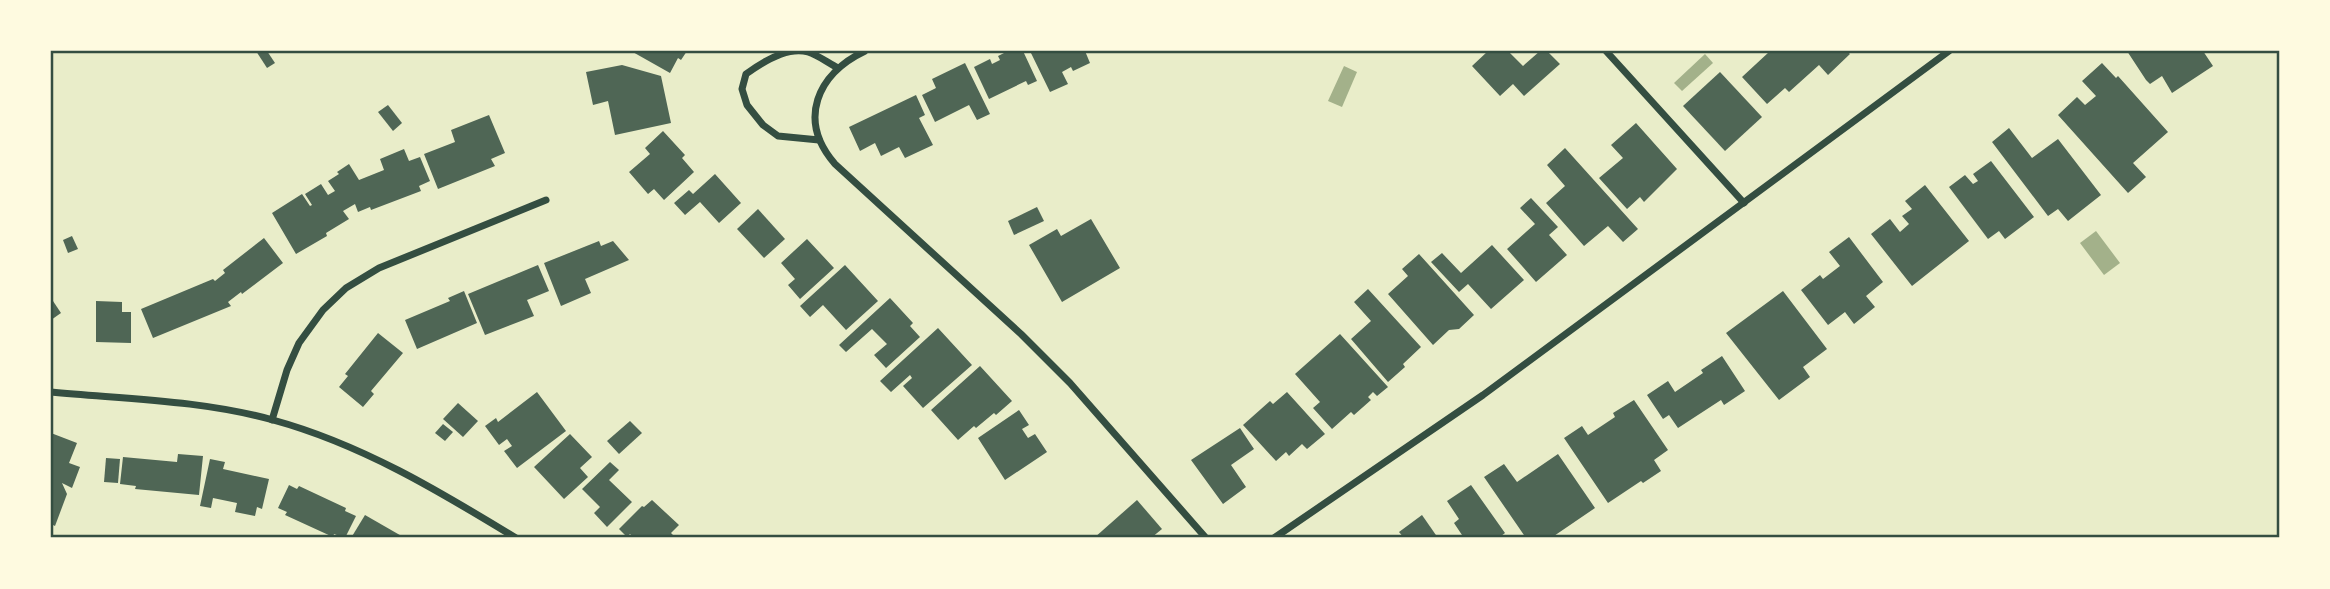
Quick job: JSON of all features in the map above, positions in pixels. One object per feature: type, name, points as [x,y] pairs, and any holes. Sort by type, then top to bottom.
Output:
[{"type":"street","points":[[818,140],[778,136],[763,125],[747,106],[743,89],[746,74],[769,60],[806,51],[838,68]]},
{"type":"street","points":[[865,51],[838,68],[822,85],[814,123],[824,152],[1021,334],[1070,383],[1206,538]]},
{"type":"street","points":[[1606,51],[1744,203]]},
{"type":"street","points":[[1274,538],[1483,395],[1949,51]]},
{"type":"street","points":[[272,420],[287,370],[299,343],[323,310],[346,288],[379,268],[546,200]]},
{"type":"street","points":[[51,392],[209,407],[272,420],[382,461],[433,487],[516,538]]},
{"type":"shaded area","points":[[1705,54],[1713,63],[1682,91],[1674,83]]},
{"type":"shaded area","points":[[1344,66],[1357,72],[1342,107],[1328,101]]},
{"type":"shaded area","points":[[2096,231],[2120,263],[2104,275],[2080,243]]},
{"type":"building","points":[[256,51],[267,51],[275,63],[267,68]]},
{"type":"building","points":[[631,51],[687,51],[681,60],[678,58],[670,73]]},
{"type":"building","points":[[1008,51],[1023,51],[1037,81],[1028,85],[1026,81],[989,99],[974,67],[990,59],[992,64],[1000,60],[998,56]]},
{"type":"building","points":[[1030,51],[1085,51],[1090,63],[1073,71],[1071,67],[1062,72],[1068,84],[1050,92]]},
{"type":"building","points":[[1488,51],[1508,51],[1523,66],[1540,51],[1547,51],[1560,64],[1524,96],[1513,84],[1500,96],[1472,66]]},
{"type":"building","points":[[1767,51],[1847,51],[1850,54],[1828,75],[1819,65],[1789,92],[1785,88],[1767,104],[1742,77],[1769,52]]},
{"type":"building","points":[[2127,51],[2203,51],[2213,66],[2172,93],[2162,76],[2150,84]]},
{"type":"building","points":[[965,63],[990,114],[977,120],[969,105],[935,122],[922,95],[936,88],[932,79]]},
{"type":"building","points":[[2102,63],[2116,78],[2118,76],[2168,132],[2133,163],[2146,177],[2128,193],[2058,115],[2077,97],[2085,105],[2096,96],[2082,81]]},
{"type":"building","points":[[622,65],[661,76],[671,123],[615,135],[608,101],[593,105],[586,72]]},
{"type":"building","points":[[1720,72],[1762,117],[1725,151],[1683,106]]},
{"type":"building","points":[[916,95],[925,115],[919,118],[933,145],[905,158],[899,147],[881,156],[875,143],[860,151],[849,127]]},
{"type":"building","points":[[388,105],[402,123],[393,131],[378,112]]},
{"type":"building","points":[[489,115],[505,153],[491,159],[495,166],[438,189],[424,154],[455,142],[451,130]]},
{"type":"building","points":[[1636,123],[1677,169],[1644,202],[1640,197],[1627,209],[1599,178],[1623,158],[1611,145]]},
{"type":"building","points":[[2009,128],[2032,158],[2058,139],[2101,195],[2068,221],[2058,209],[2048,216],[1992,142]]},
{"type":"building","points":[[663,131],[685,155],[682,158],[694,172],[664,200],[654,189],[648,194],[629,172],[650,154],[645,148]]},
{"type":"building","points":[[1565,148],[1638,229],[1623,242],[1608,226],[1584,246],[1546,203],[1565,186],[1547,165]]},
{"type":"building","points":[[404,149],[409,161],[420,157],[430,181],[419,186],[421,191],[371,210],[370,207],[358,212],[355,204],[343,211],[349,219],[296,254],[272,213],[302,194],[310,206],[312,205],[305,194],[321,184],[328,195],[335,191],[328,181],[349,164],[359,180],[384,170],[380,159]]},
{"type":"building","points":[[1991,161],[2034,217],[2005,239],[1999,231],[1988,239],[1949,187],[1965,175],[1973,184],[1978,181],[1973,174]]},
{"type":"building","points":[[715,174],[741,203],[719,223],[700,202],[685,215],[674,203],[689,190],[693,194]]},
{"type":"building","points":[[1925,185],[1969,241],[1912,286],[1871,234],[1890,219],[1900,232],[1909,224],[1902,216],[1912,209],[1905,201]]},
{"type":"building","points":[[1531,198],[1558,227],[1549,235],[1567,255],[1536,282],[1507,249],[1535,224],[1520,208]]},
{"type":"building","points":[[1037,207],[1044,221],[1014,235],[1008,221]]},
{"type":"building","points":[[758,209],[785,239],[764,258],[737,229]]},
{"type":"building","points":[[1091,219],[1120,268],[1062,302],[1029,245],[1057,229],[1061,236]]},
{"type":"building","points":[[72,236],[78,249],[68,253],[63,240]]},
{"type":"building","points":[[1849,237],[1883,282],[1866,296],[1875,307],[1854,324],[1845,312],[1828,325],[1801,290],[1820,275],[1823,279],[1840,266],[1829,252]]},
{"type":"building","points":[[264,238],[283,263],[228,302],[231,306],[153,338],[141,309],[213,279],[215,281],[225,273],[223,270]]},
{"type":"building","points":[[807,239],[834,268],[800,299],[788,285],[795,279],[781,263]]},
{"type":"building","points":[[599,241],[601,246],[613,241],[629,260],[585,279],[591,293],[561,306],[544,263]]},
{"type":"building","points":[[1492,245],[1524,280],[1491,309],[1468,284],[1459,292],[1431,262],[1442,253],[1461,273]]},
{"type":"building","points":[[1419,254],[1474,315],[1459,329],[1449,330],[1433,345],[1388,294],[1408,276],[1402,269]]},
{"type":"building","points":[[538,265],[549,291],[527,300],[534,316],[485,335],[468,294]]},
{"type":"building","points":[[845,265],[878,301],[846,330],[823,305],[810,317],[800,306]]},
{"type":"building","points":[[1368,289],[1421,347],[1388,382],[1351,339],[1371,321],[1354,302]]},
{"type":"building","points":[[464,291],[477,323],[417,349],[405,320],[450,301],[448,298]]},
{"type":"building","points":[[1783,291],[1827,349],[1803,367],[1810,377],[1779,400],[1726,333]]},
{"type":"building","points":[[51,298],[61,313],[51,320]]},
{"type":"building","points":[[890,298],[913,323],[910,326],[920,337],[886,368],[874,355],[887,344],[872,329],[846,352],[839,345]]},
{"type":"building","points":[[96,301],[122,302],[122,312],[131,312],[131,343],[96,342]]},
{"type":"building","points":[[938,328],[972,365],[923,408],[903,386],[912,378],[910,375],[891,392],[880,381]]},
{"type":"building","points":[[378,333],[403,353],[371,391],[374,394],[363,407],[339,387],[348,376],[345,374]]},
{"type":"building","points":[[1340,334],[1388,387],[1377,396],[1373,392],[1368,397],[1371,400],[1354,415],[1351,412],[1332,429],[1313,408],[1320,402],[1295,374]]},
{"type":"building","points":[[1722,356],[1745,391],[1724,405],[1721,400],[1678,428],[1669,415],[1663,419],[1647,395],[1668,381],[1675,392]]},
{"type":"building","points":[[980,366],[1012,401],[958,440],[931,410]]},
{"type":"building","points":[[537,392],[566,431],[517,468],[504,451],[512,446],[507,439],[499,445],[485,426],[496,418],[498,422]]},
{"type":"building","points":[[1287,392],[1325,434],[1307,449],[1302,444],[1289,456],[1286,452],[1276,461],[1243,425],[1270,401],[1273,404]]},
{"type":"building","points":[[1634,400],[1668,450],[1654,460],[1661,471],[1608,503],[1564,438],[1582,426],[1588,435],[1615,417],[1613,413]]},
{"type":"building","points":[[458,403],[478,421],[463,437],[443,419]]},
{"type":"building","points":[[1019,410],[1029,425],[1022,429],[1028,438],[1035,434],[1047,452],[1005,480],[978,438]]},
{"type":"building","points":[[630,421],[642,433],[619,454],[607,441]]},
{"type":"building","points":[[443,424],[453,432],[445,441],[435,433]]},
{"type":"building","points":[[1240,428],[1254,449],[1231,465],[1246,487],[1223,504],[1191,460]]},
{"type":"building","points":[[51,433],[77,443],[69,463],[80,467],[72,488],[62,483],[67,494],[55,526],[51,524]]},
{"type":"building","points":[[570,434],[592,457],[580,468],[588,477],[564,499],[534,467]]},
{"type":"building","points":[[178,454],[203,456],[199,495],[135,489],[136,486],[120,484],[123,457],[177,462]]},
{"type":"building","points":[[1558,454],[1595,508],[1551,538],[1526,538],[1484,477],[1504,464],[1517,482]]},
{"type":"building","points":[[106,458],[120,459],[118,483],[104,482]]},
{"type":"building","points":[[210,459],[225,462],[223,469],[269,479],[262,509],[257,507],[255,516],[235,512],[237,503],[213,498],[211,508],[200,506]]},
{"type":"building","points":[[610,462],[619,470],[609,480],[632,502],[607,527],[594,513],[600,507],[582,489]]},
{"type":"building","points":[[289,485],[297,489],[299,486],[346,508],[345,511],[356,516],[345,538],[334,534],[333,537],[285,515],[287,512],[278,508]]},
{"type":"building","points":[[1471,485],[1505,533],[1501,536],[1503,538],[1464,538],[1454,523],[1459,519],[1447,501]]},
{"type":"building","points":[[652,500],[679,525],[671,533],[676,538],[634,538],[630,534],[627,537],[619,529]]},
{"type":"building","points":[[1137,500],[1162,529],[1151,538],[1094,538]]},
{"type":"building","points":[[365,515],[405,538],[351,538]]},
{"type":"building","points":[[1422,515],[1438,538],[1404,538],[1399,532]]}]
